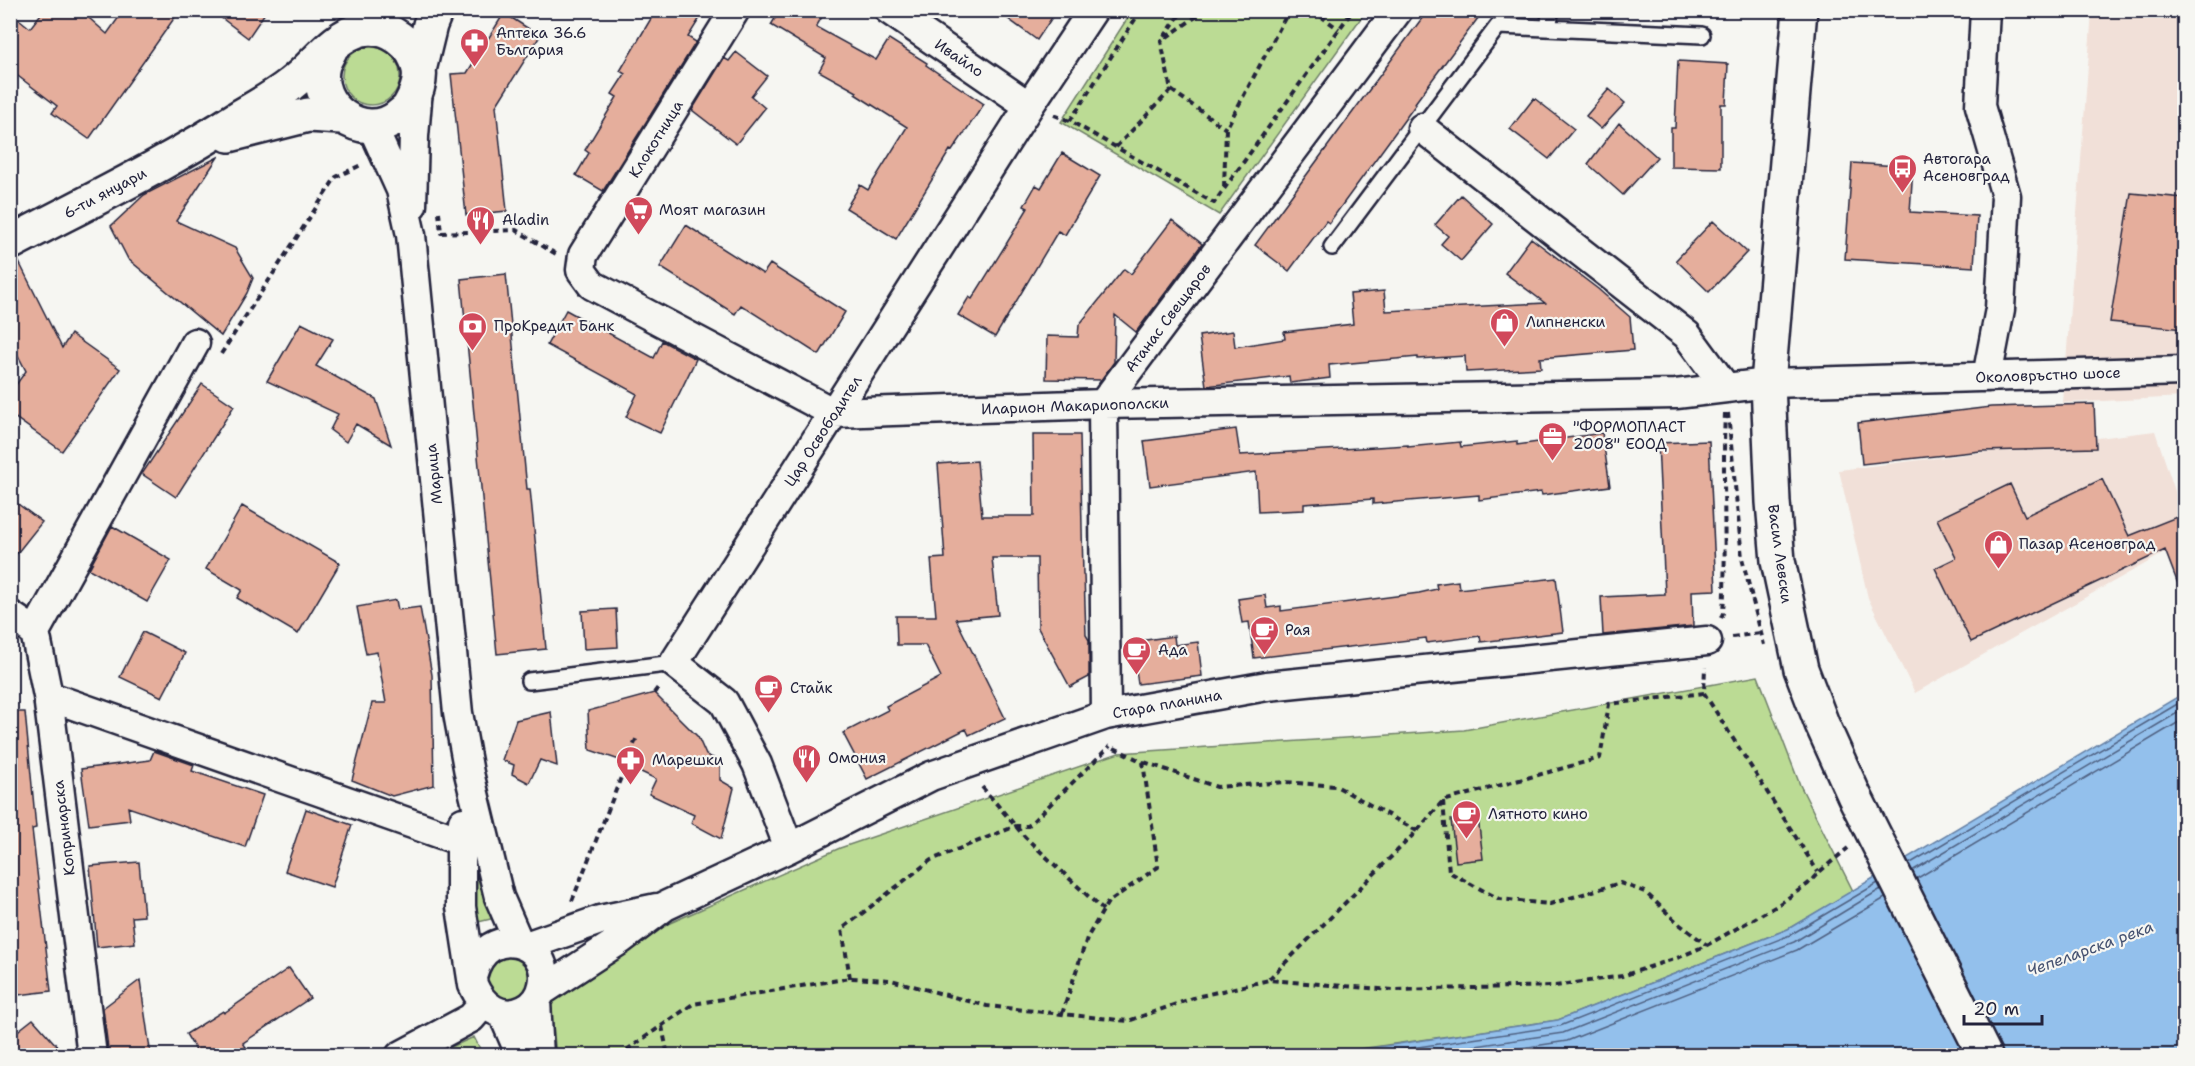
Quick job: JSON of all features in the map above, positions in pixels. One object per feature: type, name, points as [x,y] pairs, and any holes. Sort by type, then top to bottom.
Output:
[{"type":"main road","points":[[199,144],[308,116],[341,117],[360,125],[379,140],[392,121],[409,108],[430,25],[436,10]]},
{"type":"main road","name":"Васил Левски","points":[[1800,10],[1768,383],[1778,561],[1801,669],[1822,724],[1854,795],[1985,1056]]},
{"type":"main road","points":[[199,144],[291,84],[346,31],[383,30],[400,38],[412,52],[418,79]]},
{"type":"main road","points":[[341,117],[328,102],[322,85],[323,66],[346,31]]},
{"type":"main road","name":"6-ти януари","points":[[10,243],[199,144]]},
{"type":"street","name":"Клокотница","points":[[581,270],[583,255],[735,10]]},
{"type":"street","name":"Ивайло","points":[[889,10],[1029,106]]},
{"type":"street","name":"Цар Освободител","points":[[675,663],[1029,106],[1093,10]]},
{"type":"street","name":"Атанас Свещаров","points":[[1104,404],[1398,10]]},
{"type":"street","points":[[1986,10],[1980,106],[2006,196],[2000,309],[1987,377]]},
{"type":"street","points":[[411,235],[418,79]]},
{"type":"street","points":[[1422,128],[1687,335],[1726,388]]},
{"type":"street","points":[[379,140],[401,190],[411,235]]},
{"type":"street","name":"Марица","points":[[411,235],[458,713],[469,773]]},
{"type":"street","name":"Иларион Макариополски","points":[[581,270],[592,285],[834,413],[1104,404],[1676,394],[1768,383]]},
{"type":"street","points":[[10,615],[35,632],[195,344]]},
{"type":"street","name":"Околовръстно шосе","points":[[1768,383],[2184,371]]},
{"type":"street","points":[[1104,404],[1106,715]]},
{"type":"street","name":"Копринарска","points":[[35,632],[48,696],[92,1056]]},
{"type":"street","name":"Стара планина","points":[[665,906],[789,848],[931,776],[1106,715],[1267,686],[1707,641]]},
{"type":"street","points":[[675,663],[724,702],[757,764],[789,848]]},
{"type":"street","points":[[48,696],[461,841]]},
{"type":"street","points":[[469,773],[461,841],[461,907],[473,985],[493,1009],[521,1056]]},
{"type":"street","points":[[469,773],[499,897],[522,945]]},
{"type":"street","points":[[522,945],[600,920],[665,906]]},
{"type":"street","points":[[400,1056],[471,1018],[493,1009],[515,1014],[527,1009],[539,996],[665,906]]},
{"type":"street","points":[[473,974],[476,962],[489,948],[506,942],[522,945],[534,952],[540,961],[544,981],[539,996],[539,1056]]},
{"type":"lane","points":[[1549,28],[1550,10]]},
{"type":"lane","points":[[1332,247],[1498,27],[1702,35]]},
{"type":"lane","points":[[530,681],[675,663]]},
{"type":"path","points":[[1141,10],[1070,121],[1214,203],[1353,10]]},
{"type":"path","points":[[1183,10],[1161,41],[1171,90],[1227,129]]},
{"type":"path","points":[[1161,41],[1206,10]]},
{"type":"path","points":[[1224,188],[1227,129],[1285,18],[1281,10]]},
{"type":"path","points":[[1312,10],[1339,29]]},
{"type":"path","points":[[1116,147],[1171,90]]},
{"type":"path","points":[[195,344],[218,360],[336,177],[379,140]]},
{"type":"path","points":[[439,211],[441,233],[516,230],[581,270]]},
{"type":"path","points":[[1726,388],[1723,458],[1725,578],[1723,613],[1707,641],[1704,693],[1818,873]]},
{"type":"path","points":[[1269,980],[1418,831],[1443,801],[1600,758],[1609,704],[1704,693]]},
{"type":"path","points":[[1106,715],[1110,746]]},
{"type":"path","points":[[568,909],[637,737]]},
{"type":"path","points":[[1110,746],[1143,762],[1217,787],[1285,782],[1336,786],[1418,831]]},
{"type":"path","points":[[850,978],[842,929],[931,860],[1016,826],[1028,826],[1110,746]]},
{"type":"path","points":[[1062,1014],[1087,938],[1108,902],[1158,867],[1143,762]]},
{"type":"path","points":[[963,765],[1016,826],[1103,910]]},
{"type":"path","points":[[1443,801],[1449,872],[1499,899],[1550,904],[1620,883],[1645,892],[1679,924],[1707,945]]},
{"type":"path","points":[[618,1056],[693,1004],[850,978],[891,980],[987,1006],[1128,1020],[1196,997],[1269,980],[1393,990],[1555,986],[1622,976],[1680,957],[1707,945],[1775,907],[1808,884],[1850,846]]},
{"type":"path","points":[[662,1026],[668,1056]]},
{"type":"shaded area","points":[[2092,11],[2184,11],[2184,397],[2063,403]]},
{"type":"shaded area","name":"Пазар Асеновград","points":[[2155,431],[2184,518],[2184,542],[1915,693],[1868,598],[1839,470]]},
{"type":"green space","points":[[1132,11],[1366,11],[1219,215],[1061,122]]},
{"type":"green space","points":[[365,47],[377,47],[392,55],[400,70],[400,82],[392,97],[377,105],[365,105],[350,97],[342,82],[342,70],[350,55]]},
{"type":"green space","points":[[1758,676],[1800,785],[1853,891],[1788,929],[1558,1020],[1318,1055],[556,1055],[550,995],[602,953],[840,848],[1119,753],[1464,730]]},
{"type":"green space","points":[[471,842],[495,918],[470,924]]},
{"type":"green space","points":[[498,954],[522,958],[529,970],[530,985],[519,1001],[494,1001],[481,973]]},
{"type":"green space","points":[[474,1037],[483,1055],[431,1056]]},
{"type":"water","name":"Чепеларска река","points":[[2184,693],[2184,1050],[2175,1055],[1318,1056],[1558,1020],[1788,929]]},
{"type":"building","points":[[44,10],[80,10],[107,34],[124,10],[180,10],[89,139],[52,113],[57,106],[10,70],[10,12],[30,28]]},
{"type":"building","points":[[211,10],[267,10],[248,38]]},
{"type":"building","points":[[656,10],[705,10],[688,37],[696,42],[603,191],[576,175],[589,153],[585,150],[617,97],[612,94],[625,74],[620,71]]},
{"type":"building","points":[[780,10],[826,10],[816,27],[876,60],[889,39],[984,104],[952,151],[950,150],[896,239],[846,208],[860,185],[868,190],[907,127],[855,94],[857,92],[819,71],[826,58],[771,25]]},
{"type":"building","points":[[996,10],[1057,10],[1037,40]]},
{"type":"building","points":[[1428,10],[1484,10],[1329,223],[1326,221],[1289,271],[1255,245]]},
{"type":"building","points":[[504,13],[540,36],[496,106],[507,211],[466,215],[451,74],[467,73]]},
{"type":"building","points":[[736,52],[767,76],[751,96],[765,108],[736,144],[692,110],[724,58],[729,61]]},
{"type":"building","points":[[1678,61],[1728,64],[1726,104],[1721,104],[1721,168],[1671,167],[1671,128],[1675,128]]},
{"type":"building","points":[[1609,89],[1625,103],[1601,129],[1586,116]]},
{"type":"building","points":[[1534,98],[1574,129],[1549,159],[1510,129]]},
{"type":"building","points":[[1619,123],[1657,157],[1623,195],[1588,164]]},
{"type":"building","points":[[1062,153],[1100,176],[1065,235],[1058,231],[995,337],[958,315],[969,297],[972,299],[1028,208],[1024,206],[1036,185],[1041,188]]},
{"type":"building","points":[[218,157],[176,221],[235,248],[253,278],[247,293],[221,336],[128,259],[111,226],[144,195]]},
{"type":"building","points":[[1852,163],[1913,167],[1910,212],[1977,216],[1974,267],[1845,259]]},
{"type":"building","points":[[2131,193],[2184,198],[2184,329],[2110,322]]},
{"type":"building","points":[[1461,195],[1493,224],[1461,261],[1441,244],[1448,236],[1435,225]]},
{"type":"building","points":[[1172,220],[1202,244],[1136,332],[1115,315],[1114,362],[1101,380],[1046,379],[1047,336],[1078,337],[1079,325],[1124,269],[1131,274]]},
{"type":"building","points":[[1713,221],[1747,252],[1709,292],[1676,260]]},
{"type":"building","points":[[686,225],[763,274],[770,264],[845,312],[819,355],[741,305],[735,314],[660,267]]},
{"type":"building","points":[[1531,238],[1598,289],[1630,317],[1633,350],[1540,358],[1541,368],[1466,372],[1465,356],[1418,359],[1418,357],[1329,365],[1330,378],[1290,383],[1289,376],[1206,386],[1199,336],[1233,331],[1235,347],[1285,339],[1284,332],[1353,324],[1350,294],[1384,291],[1386,311],[1545,303],[1505,273]]},
{"type":"building","points":[[18,260],[62,348],[71,334],[120,369],[62,451],[10,414],[10,393],[26,371],[10,340],[10,262]]},
{"type":"building","points":[[506,274],[527,489],[530,489],[546,649],[497,654],[461,279]]},
{"type":"building","points":[[566,310],[654,358],[662,341],[696,359],[660,433],[626,417],[637,394],[547,345]]},
{"type":"building","points":[[301,323],[333,339],[316,366],[376,399],[391,445],[356,424],[346,442],[330,430],[338,414],[267,381]]},
{"type":"building","points":[[202,384],[234,406],[176,497],[142,474]]},
{"type":"building","points":[[2094,404],[2096,448],[1981,451],[1862,464],[1858,423],[1991,407]]},
{"type":"building","points":[[1236,429],[1240,455],[1408,445],[1408,447],[1460,442],[1461,447],[1517,441],[1517,445],[1602,433],[1610,486],[1479,500],[1479,495],[1373,504],[1373,499],[1304,504],[1304,510],[1258,512],[1256,472],[1150,486],[1144,441]]},
{"type":"building","points":[[1033,435],[1080,435],[1083,575],[1086,635],[1089,640],[1089,677],[1070,687],[1038,628],[1037,558],[992,558],[998,615],[956,619],[1005,718],[969,735],[966,729],[867,779],[843,733],[888,710],[886,706],[941,677],[925,645],[897,645],[896,616],[936,616],[931,559],[945,558],[938,464],[977,461],[982,516],[1034,516]]},
{"type":"building","points":[[1709,441],[1716,590],[1692,591],[1693,626],[1603,635],[1601,597],[1665,594],[1658,443]]},
{"type":"building","points":[[2102,479],[2129,536],[2184,514],[2184,597],[2165,550],[1971,642],[1935,568],[1956,558],[1937,519],[2010,484],[2025,516]]},
{"type":"building","points":[[10,498],[42,522],[10,562]]},
{"type":"building","points":[[242,506],[340,563],[298,634],[237,598],[242,590],[206,569]]},
{"type":"building","points":[[112,526],[171,560],[147,602],[89,569]]},
{"type":"building","points":[[1556,578],[1563,632],[1481,642],[1480,636],[1427,643],[1426,638],[1254,658],[1249,622],[1242,623],[1238,599],[1265,595],[1267,608],[1281,606],[1281,611],[1419,593],[1437,589],[1436,584],[1458,581],[1459,589]]},
{"type":"building","points":[[396,600],[398,610],[420,607],[432,675],[434,785],[392,796],[352,780],[372,703],[386,703],[377,652],[366,654],[357,607]]},
{"type":"building","points":[[616,609],[618,647],[584,649],[582,611]]},
{"type":"building","points":[[143,632],[185,653],[162,697],[120,677]]},
{"type":"building","points":[[1174,636],[1175,645],[1198,642],[1202,676],[1138,684],[1132,642]]},
{"type":"building","points":[[654,693],[698,737],[706,755],[720,761],[720,780],[734,788],[721,839],[691,823],[694,815],[649,794],[656,779],[639,771],[640,767],[590,750],[588,711]]},
{"type":"building","points":[[10,712],[25,712],[36,828],[32,829],[51,991],[10,996]]},
{"type":"building","points":[[551,712],[557,766],[540,760],[529,783],[512,774],[514,765],[502,760],[516,720]]},
{"type":"building","points":[[154,751],[194,765],[192,771],[263,795],[245,847],[128,807],[130,820],[89,825],[81,769],[150,760]]},
{"type":"building","points":[[306,809],[352,825],[332,887],[285,871]]},
{"type":"building","name":"Лятното кино","points":[[1478,817],[1483,859],[1456,862],[1451,820]]},
{"type":"building","points":[[139,862],[144,916],[132,917],[135,943],[97,947],[90,866]]},
{"type":"building","points":[[289,968],[310,998],[243,1043],[246,1047],[232,1056],[199,1056],[186,1034],[223,1011],[224,1013]]},
{"type":"building","points":[[140,980],[151,1056],[109,1056],[103,1008]]},
{"type":"building","points":[[33,1019],[66,1056],[10,1056],[10,1037]]},
{"type":"place","name":"Аптека 36.6 България","points":[[475,68]]},
{"type":"place","name":"Автогара Асеновград","points":[[1902,194]]},
{"type":"place","name":"Моят магазин","points":[[638,236]]},
{"type":"place","name":"Aladin","points":[[481,246]]},
{"type":"place","name":"Липненски","points":[[1505,348]]},
{"type":"place","name":"ПроКредит Банк","points":[[473,352]]},
{"type":"place","name":"\"ФОРМОПЛАСТ 2008\" ЕООД","points":[[1552,462]]},
{"type":"place","name":"Пазар Асеновград","points":[[1998,570]]},
{"type":"place","name":"Рая","points":[[1264,656]]},
{"type":"place","name":"Ада","points":[[1137,676]]},
{"type":"place","name":"Стайк","points":[[769,714]]},
{"type":"place","name":"Омония","points":[[807,784]]},
{"type":"place","name":"Марешки","points":[[631,786]]},
{"type":"place","name":"Лятното кино","points":[[1467,840]]}]
